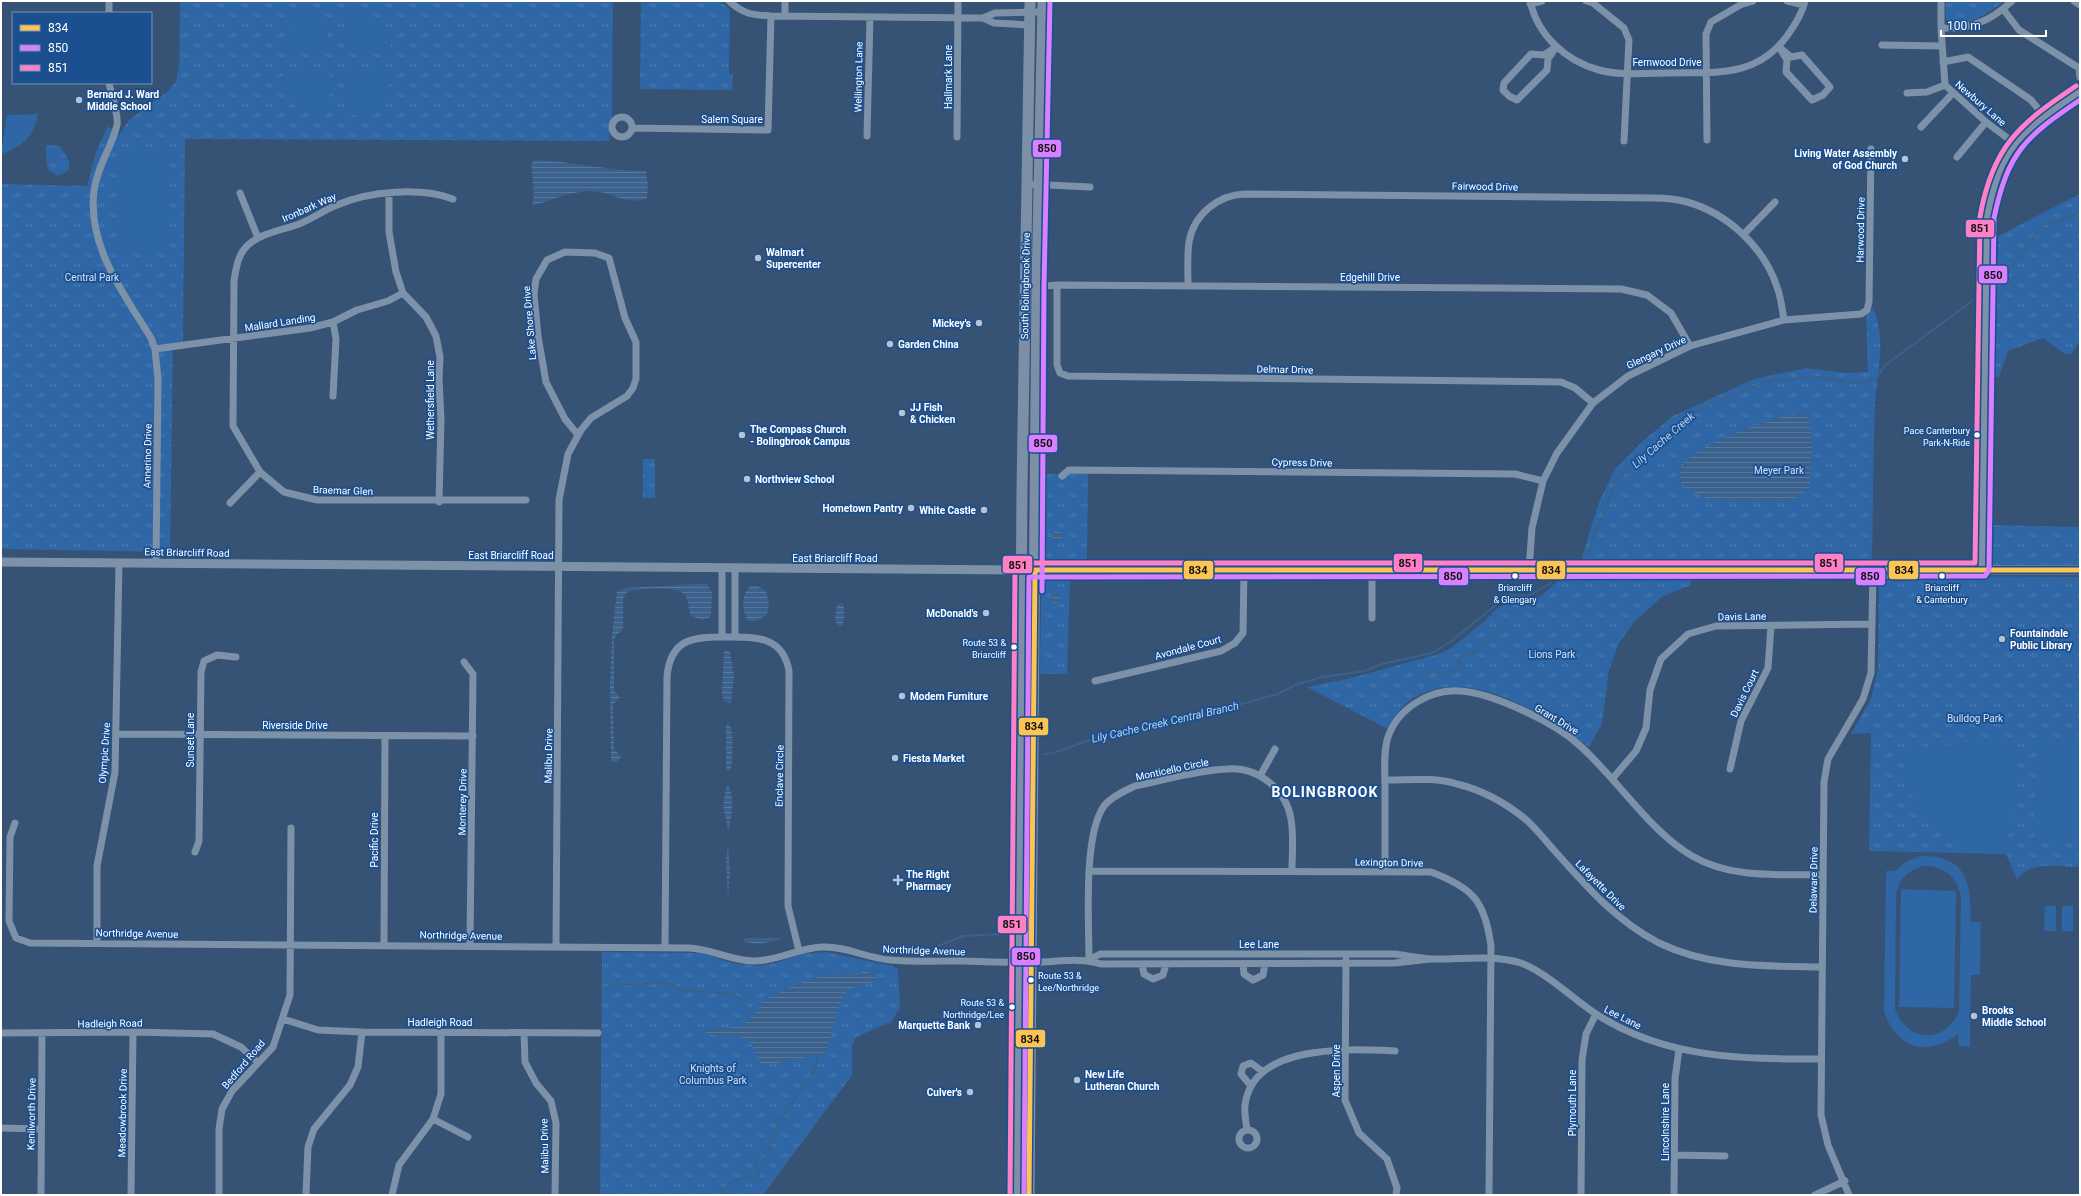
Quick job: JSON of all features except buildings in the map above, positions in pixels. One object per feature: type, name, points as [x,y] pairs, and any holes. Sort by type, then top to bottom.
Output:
[{"type":"main road","name":"South Bolingbrook Drive","points":[[1017,1195],[1025,287],[1030,6]]},
{"type":"main road","name":"South Bolingbrook Drive","points":[[1029,1195],[1037,286],[1043,6]]},
{"type":"street","points":[[109,1],[109,12]]},
{"type":"street","points":[[729,1],[739,10],[746,13],[771,16],[983,18],[995,13],[1030,6],[1043,6]]},
{"type":"street","points":[[785,1],[785,16]]},
{"type":"street","name":"Hallmark Lane","points":[[957,137],[958,1]]},
{"type":"street","points":[[1530,2],[1542,1]]},
{"type":"street","points":[[1586,1],[1594,3],[1624,28],[1629,40],[1624,141]]},
{"type":"street","points":[[1707,140],[1706,34],[1712,22],[1742,4],[1753,1]]},
{"type":"street","points":[[1787,1],[1804,3]]},
{"type":"street","name":"Newbury Lane","points":[[1941,1],[1941,28],[1945,85],[1986,122],[2014,143]]},
{"type":"street","points":[[1941,28],[1961,28],[1983,22],[2004,9],[2012,1]]},
{"type":"street","points":[[2074,1],[2080,5]]},
{"type":"street","name":"Fernwood Drive","points":[[1530,2],[1539,24],[1556,47],[1572,60],[1600,70],[1627,72],[1731,72],[1749,67],[1766,58],[1779,47],[1796,23],[1804,3]]},
{"type":"street","points":[[2004,9],[2018,30],[2079,68],[2080,77]]},
{"type":"street","name":"Salem Square","points":[[632,128],[768,130],[771,16]]},
{"type":"street","name":"Wellington Lane","points":[[867,136],[870,17]]},
{"type":"street","points":[[983,18],[994,23],[1030,25]]},
{"type":"street","points":[[1882,45],[1942,46]]},
{"type":"street","points":[[1556,47],[1548,59],[1547,70],[1517,100],[1509,96],[1503,90],[1504,83],[1531,54],[1544,55],[1556,47]]},
{"type":"street","points":[[1779,47],[1791,57],[1802,55],[1830,87],[1823,94],[1812,100],[1786,72],[1787,60],[1779,47]]},
{"type":"street","points":[[1943,62],[1968,57],[2031,100],[2044,116]]},
{"type":"street","name":"Annerino Drive","points":[[108,84],[117,124],[99,167],[94,190],[93,216],[98,240],[107,262],[151,338],[155,349],[158,380],[156,563]]},
{"type":"street","points":[[1907,94],[1927,92],[1945,85]]},
{"type":"street","points":[[1982,570],[1987,217],[1992,188],[2001,165],[2014,143],[2044,116],[2080,92]]},
{"type":"street","points":[[1921,127],[1953,93]]},
{"type":"street","points":[[1957,157],[1986,122]]},
{"type":"street","name":"Harwood Drive","points":[[1867,310],[1869,302],[1871,149]]},
{"type":"street","points":[[1027,184],[1090,187]]},
{"type":"street","points":[[240,192],[258,238]]},
{"type":"street","name":"Ironbark Way","points":[[233,339],[234,281],[237,261],[248,245],[258,238],[301,223],[337,205],[362,196],[389,193],[433,193],[453,199]]},
{"type":"street","name":"Wethersfield Lane","points":[[389,193],[392,248],[396,272],[403,294],[426,317],[436,336],[440,357],[439,379],[441,419],[439,502]]},
{"type":"street","name":"Fairwood Drive","points":[[1188,286],[1189,243],[1196,222],[1212,205],[1225,197],[1239,194],[1660,198],[1688,202],[1721,217],[1744,234],[1766,262],[1777,287],[1784,320]]},
{"type":"street","points":[[1744,234],[1775,202]]},
{"type":"street","name":"Lake Shore Drive","points":[[560,566],[559,500],[568,454],[578,435],[591,418],[620,401],[630,393],[637,375],[636,349],[632,330],[625,318],[609,258],[595,253],[565,252],[547,260],[536,279],[534,294],[542,362],[546,382],[565,418],[578,435]]},
{"type":"street","name":"Edgehill Drive","points":[[1025,287],[1057,285],[1621,289],[1646,295],[1671,313],[1690,346]]},
{"type":"street","name":"Delmar Drive","points":[[1057,285],[1057,365],[1060,373],[1068,376],[1561,382],[1575,388],[1593,402]]},
{"type":"street","name":"Mallard Landing","points":[[155,349],[290,332],[334,322],[357,310],[388,301],[403,294]]},
{"type":"street","name":"Glengary Drive","points":[[1528,570],[1532,528],[1543,481],[1556,453],[1593,402],[1628,376],[1690,346],[1784,320],[1861,314],[1867,310]]},
{"type":"street","points":[[333,396],[336,339],[334,322]]},
{"type":"street","name":"Braemar Glen","points":[[233,339],[234,426],[260,472],[284,492],[316,500],[439,502],[526,500]]},
{"type":"street","name":"Cypress Drive","points":[[1062,476],[1069,470],[1515,474],[1543,481]]},
{"type":"street","points":[[230,503],[260,472]]},
{"type":"street","name":"East Briarcliff Road","points":[[1,562],[1022,570],[2080,570]]},
{"type":"street","name":"Olympic Drive","points":[[97,943],[97,866],[115,772],[119,563]]},
{"type":"street","name":"Malibu Drive","points":[[556,946],[560,566]]},
{"type":"street","points":[[722,568],[722,637]]},
{"type":"street","points":[[735,568],[735,637]]},
{"type":"street","name":"Avondale Court","points":[[1095,681],[1221,651],[1235,643],[1242,633],[1244,569]]},
{"type":"street","points":[[1372,570],[1372,618]]},
{"type":"street","name":"Delaware Drive","points":[[1850,1195],[1828,1145],[1821,1115],[1824,782],[1828,759],[1863,699],[1872,673],[1871,624],[1873,570]]},
{"type":"street","name":"Davis Lane","points":[[1613,778],[1636,752],[1646,728],[1650,690],[1660,659],[1688,634],[1716,626],[1871,624]]},
{"type":"street","name":"Davis Court","points":[[1730,769],[1741,722],[1768,668],[1771,626]]},
{"type":"street","name":"Enclave Circle","points":[[665,948],[668,668],[677,649],[688,640],[697,637],[753,637],[770,642],[781,651],[788,665],[788,906],[799,951]]},
{"type":"street","name":"Sunset Lane","points":[[195,852],[199,841],[201,672],[204,661],[217,655],[236,657]]},
{"type":"street","name":"Monterey Drive","points":[[464,662],[473,674],[470,945]]},
{"type":"street","name":"Grant Drive","points":[[1385,871],[1385,749],[1393,725],[1400,716],[1418,701],[1440,693],[1461,691],[1502,701],[1541,719],[1578,743],[1613,778],[1672,842],[1702,862],[1742,874],[1823,874]]},
{"type":"street","name":"Riverside Drive","points":[[116,734],[473,736]]},
{"type":"street","name":"Pacific Drive","points":[[384,944],[385,736]]},
{"type":"street","points":[[1260,776],[1276,749]]},
{"type":"street","name":"Monticello Circle","points":[[1089,960],[1090,871],[1092,842],[1096,824],[1105,806],[1123,792],[1135,786],[1229,768],[1250,772],[1260,776],[1280,793],[1290,818],[1292,871]]},
{"type":"street","name":"Lafayette Drive","points":[[1385,780],[1428,780],[1457,783],[1490,796],[1526,819],[1613,913],[1630,926],[1660,943],[1688,955],[1731,965],[1822,967]]},
{"type":"street","name":"Northridge Avenue","points":[[15,823],[10,837],[9,922],[16,938],[30,943],[291,945],[384,944],[697,948],[738,960],[753,961],[770,960],[799,951],[831,947],[890,960],[1019,962]]},
{"type":"street","name":"Bedford Road","points":[[218,1195],[219,1129],[222,1109],[232,1091],[273,1047],[290,995],[291,828]]},
{"type":"street","name":"Lexington Drive","points":[[1090,871],[1431,872],[1451,879],[1468,890],[1479,903],[1488,921],[1491,959],[1489,1195]]},
{"type":"street","name":"Lee Lane","points":[[1089,960],[1100,954],[1395,954],[1430,959]]},
{"type":"street","name":"Aspen Drive","points":[[1346,954],[1345,1100],[1359,1133],[1387,1159],[1397,1188],[1396,1195]]},
{"type":"street","name":"Lee Lane","points":[[1019,962],[1089,960],[1101,964],[1346,964],[1395,963],[1430,959],[1509,960],[1528,966],[1596,1014],[1636,1035],[1679,1049],[1712,1055],[1742,1058],[1821,1059]]},
{"type":"street","points":[[1142,964],[1144,974],[1153,979],[1163,975],[1166,964]]},
{"type":"street","name":"Lee Lane","points":[[1243,964],[1244,974],[1253,980],[1263,975],[1265,964]]},
{"type":"street","name":"Plymouth Lane","points":[[1581,1195],[1582,1060],[1586,1034],[1596,1014]]},
{"type":"street","name":"Hadleigh Road","points":[[283,1019],[318,1030],[362,1032],[598,1033]]},
{"type":"street","name":"Hadleigh Road","points":[[1,1033],[42,1034],[133,1032],[213,1034],[241,1047],[258,1063]]},
{"type":"street","name":"Meadowbrook Drive","points":[[131,1195],[133,1032]]},
{"type":"street","points":[[306,1195],[308,1148],[312,1135],[326,1112],[350,1085],[358,1067],[362,1032]]},
{"type":"street","points":[[392,1195],[398,1165],[433,1119],[441,1094],[441,1032]]},
{"type":"street","name":"Malibu Drive","points":[[524,1033],[525,1062],[536,1083],[551,1101],[556,1123],[555,1195]]},
{"type":"street","name":"Kenilworth Drive","points":[[41,1195],[42,1034]]},
{"type":"street","points":[[1248,1130],[1244,1107],[1251,1086],[1262,1071],[1269,1066],[1306,1054],[1345,1049],[1395,1051]]},
{"type":"street","name":"Lincolnshire Lane","points":[[1674,1195],[1675,1079],[1679,1049]]},
{"type":"street","points":[[1251,1086],[1241,1074],[1243,1066],[1251,1063],[1262,1071]]},
{"type":"street","points":[[433,1119],[468,1137]]},
{"type":"street","points":[[1,1128],[41,1129]]},
{"type":"street","points":[[1674,1155],[1725,1156]]},
{"type":"street","points":[[1815,1195],[1845,1181]]},
{"type":"green space","name":"Central Park","points":[[180,1],[613,1],[612,119],[610,122],[609,141],[185,139],[183,342],[173,343],[170,552],[1,549],[1,184],[87,186],[96,152],[108,126],[119,135],[129,120],[168,91],[176,81],[179,68]]},
{"type":"green space","points":[[641,1],[721,1],[730,10],[729,74],[733,74],[732,90],[640,89]]},
{"type":"green space","points":[[1946,1],[2004,1],[1976,19],[1959,24],[1952,24],[1946,18]]},
{"type":"green space","points":[[348,7],[365,11],[378,19],[386,31],[391,48],[373,54],[347,54],[344,51],[344,24]]},
{"type":"green space","points":[[322,8],[328,24],[328,49],[324,54],[298,54],[281,50],[285,33],[293,20],[305,12]]},
{"type":"green space","points":[[374,69],[391,74],[383,98],[378,104],[366,112],[349,116],[344,100],[344,75],[349,70]]},
{"type":"green space","points":[[300,70],[325,70],[330,75],[329,100],[324,116],[300,109],[294,105],[286,93],[281,76]]},
{"type":"green space","points":[[38,114],[33,129],[26,140],[15,148],[1,154],[7,115]]},
{"type":"green space","points":[[46,145],[60,146],[69,161],[69,170],[58,176],[49,171]]},
{"type":"green space","points":[[121,152],[169,152],[169,249],[121,249]]},
{"type":"green space","points":[[2080,194],[2080,342],[2071,354],[2065,354],[2043,338],[2008,351],[1999,377],[1993,377],[1996,353],[1998,236]]},
{"type":"green space","name":"Meyer Park","points":[[1873,308],[1880,333],[1880,356],[1875,405],[1872,564],[1580,564],[1599,502],[1615,469],[1643,441],[1673,416],[1754,379],[1807,368],[1843,373],[1868,372],[1866,317]]},
{"type":"green space","points":[[643,459],[655,459],[655,498],[643,498]]},
{"type":"green space","points":[[1043,474],[1088,474],[1087,560],[1070,581],[1067,674],[1040,674]]},
{"type":"green space","points":[[1992,525],[2080,527],[2080,565],[1989,566]]},
{"type":"green space","name":"Lions Park","points":[[1563,576],[1691,576],[1691,585],[1663,596],[1634,622],[1619,643],[1609,670],[1602,724],[1589,747],[1549,720],[1526,707],[1502,696],[1477,689],[1453,687],[1430,691],[1408,702],[1396,715],[1388,729],[1307,687],[1347,679],[1439,654],[1451,648],[1485,621],[1496,609],[1515,599],[1541,596]]},
{"type":"green space","name":"Bulldog Park","points":[[1885,576],[2080,577],[2080,867],[2038,867],[2023,873],[2017,879],[2006,854],[1869,851],[1871,733],[1851,734],[1871,699],[1878,668],[1879,581]]},
{"type":"green space","points":[[1988,742],[2010,743],[2016,749],[2017,779],[2006,852],[1973,848],[1961,844],[1941,831],[1932,823],[1917,803],[1911,792],[1905,773],[1903,748]]},
{"type":"green space","points":[[2037,742],[2080,743],[2080,839],[2034,837]]},
{"type":"green space","points":[[1920,856],[1936,857],[1948,860],[1957,866],[1963,874],[1970,895],[1971,922],[1981,922],[1980,975],[1971,975],[1970,1047],[1959,1046],[1958,1034],[1935,1046],[1914,1046],[1896,1034],[1889,1024],[1884,1011],[1886,871],[1895,871],[1906,862]],"holes":[[[1924,866],[1931,866],[1943,870],[1948,874],[1956,883],[1961,896],[1959,1012],[1944,1030],[1936,1034],[1926,1035],[1917,1033],[1908,1028],[1901,1020],[1895,1009],[1896,894],[1902,879],[1909,872]]]},
{"type":"green space","points":[[1901,889],[1956,891],[1954,1008],[1899,1007]]},
{"type":"green space","points":[[2045,906],[2056,906],[2056,931],[2044,931]]},
{"type":"green space","points":[[2062,906],[2073,906],[2073,931],[2062,931]]},
{"type":"green space","name":"Knights of Columbus Park","points":[[602,952],[701,953],[732,963],[756,966],[775,963],[802,954],[826,952],[892,966],[898,969],[900,1008],[891,1022],[856,1037],[852,1045],[852,1075],[763,1195],[600,1195]]},
{"type":"shaded area","points":[[535,160],[632,171],[646,171],[648,185],[647,198],[633,201],[606,193],[584,191],[569,194],[532,206],[534,194],[531,164]]},
{"type":"shaded area","points":[[1797,414],[1807,415],[1811,431],[1811,461],[1809,488],[1794,500],[1734,501],[1706,498],[1685,489],[1680,480],[1680,472],[1683,465],[1690,457],[1702,449],[1736,433],[1771,420]]},
{"type":"shaded area","points":[[1057,531],[1062,536],[1057,541],[1052,536]]},
{"type":"shaded area","points":[[707,584],[712,592],[711,615],[709,618],[702,620],[691,616],[685,595],[675,590],[658,588],[628,591],[623,599],[623,629],[614,638],[614,691],[620,697],[613,705],[614,749],[621,757],[617,762],[611,762],[610,684],[612,636],[617,591],[627,588]]},
{"type":"shaded area","points":[[751,586],[757,586],[766,591],[769,602],[767,615],[754,622],[747,620],[743,607],[745,593]]},
{"type":"shaded area","points":[[1053,593],[1057,593],[1060,598],[1057,603],[1053,603],[1050,600],[1050,596]]},
{"type":"shaded area","points":[[843,603],[844,606],[844,618],[842,626],[839,626],[835,621],[837,605]]},
{"type":"shaded area","points":[[726,650],[730,652],[734,676],[731,703],[724,701],[722,693],[724,652]]},
{"type":"shaded area","points":[[728,723],[732,732],[732,745],[731,769],[728,771],[726,769],[726,726]]},
{"type":"shaded area","points":[[727,785],[730,788],[732,799],[732,813],[728,830],[723,805]]},
{"type":"shaded area","points":[[728,845],[730,869],[728,899],[726,860]]},
{"type":"shaded area","points":[[743,939],[781,939],[760,944],[744,942]]},
{"type":"shaded area","points":[[865,971],[876,976],[877,981],[848,989],[839,1005],[828,1046],[824,1054],[770,1064],[760,1063],[750,1042],[745,1039],[735,1036],[717,1036],[706,1033],[707,1028],[723,1029],[742,1025],[754,1015],[764,1000],[797,984],[829,974],[854,975]]},
{"type":"waterway","name":"Lily Cache Creek","points":[[2001,279],[2029,245],[2039,226],[2061,221],[2080,212]]},
{"type":"waterway","name":"Lily Cache Creek","points":[[1588,553],[1617,479],[1699,409],[1769,381],[1819,377],[1852,383],[1869,382],[1877,378],[1884,366],[1972,301]]},
{"type":"waterway","name":"Lily Cache Creek Central Branch","points":[[1044,754],[1053,753],[1101,736],[1142,729],[1190,718],[1278,694],[1295,685],[1322,677],[1365,671],[1382,664],[1432,653],[1450,642],[1502,600],[1511,595],[1528,596],[1551,583]]},
{"type":"waterway","points":[[1425,682],[1428,673],[1433,670],[1441,677],[1447,676],[1451,671],[1462,669],[1462,665],[1458,659],[1465,654],[1474,654],[1477,652],[1482,640],[1488,640],[1494,634],[1495,635],[1506,626],[1507,620]]},
{"type":"waterway","name":"Lily Cache Creek","points":[[938,946],[963,936],[1003,934]]},
{"type":"waterway","name":"Lily Cache Creek Central Branch","points":[[869,974],[879,971]]},
{"type":"waterway","points":[[604,988],[616,985],[643,985],[657,982],[671,984],[682,990],[734,994],[754,1015]]},
{"type":"waterway","name":"Lily Cache Creek Central Branch","points":[[720,1195],[727,1186],[736,1180],[748,1178],[759,1179],[756,1157],[768,1152],[780,1121],[814,1071],[819,1054]]},
{"type":"transit line","name":"850","points":[[1042,591],[1044,286],[1050,1]]},
{"type":"transit line","name":"851","points":[[1010,1195],[1015,570],[1017,565],[1022,563],[1975,563],[1980,217],[1985,193],[1992,172],[2011,140],[2039,113],[2076,86]]},
{"type":"transit line","name":"850","points":[[1024,1195],[1029,577],[1985,576],[1989,570],[1994,218],[1999,195],[2006,177],[2013,161],[2022,148],[2032,136],[2045,125],[2080,100]]},
{"type":"transit line","name":"834","points":[[1022,570],[2080,570]]},
{"type":"transit line","name":"834","points":[[1029,1195],[1035,570]]},
{"type":"place","name":"Bernard J. Ward Middle School","points":[[79,100]]},
{"type":"place","name":"Living Water Assembly of God Church","points":[[1905,159]]},
{"type":"place","name":"Walmart Supercenter","points":[[758,258]]},
{"type":"place","name":"Mickey's","points":[[979,323]]},
{"type":"place","name":"Garden China","points":[[890,344]]},
{"type":"place","name":"JJ Fish & Chicken","points":[[902,413]]},
{"type":"place","name":"The Compass Church - Bolingbrook Campus","points":[[742,435]]},
{"type":"place","name":"Pace Canterbury Park-N-Ride","points":[[1977,435]]},
{"type":"place","name":"Northview School","points":[[747,479]]},
{"type":"place","name":"Hometown Pantry","points":[[911,508]]},
{"type":"place","name":"White Castle","points":[[984,510]]},
{"type":"place","name":"Briarcliff & Glengary","points":[[1515,576]]},
{"type":"place","name":"Briarcliff & Canterbury","points":[[1942,576]]},
{"type":"place","name":"McDonald's","points":[[986,613]]},
{"type":"place","name":"Fountaindale Public Library","points":[[2002,639]]},
{"type":"place","name":"Route 53 & Briarcliff","points":[[1014,647]]},
{"type":"place","name":"Modern Furniture","points":[[902,696]]},
{"type":"place","name":"Fiesta Market","points":[[895,758]]},
{"type":"place","name":"The Right Pharmacy","points":[[898,880]]},
{"type":"place","name":"Route 53 & Lee/Northridge","points":[[1031,980]]},
{"type":"place","name":"Route 53 & Northridge/Lee","points":[[1012,1007]]},
{"type":"place","name":"Brooks Middle School","points":[[1974,1016]]},
{"type":"place","name":"Marquette Bank","points":[[978,1025]]},
{"type":"place","name":"New Life Lutheran Church","points":[[1077,1080]]},
{"type":"place","name":"Culver's","points":[[970,1092]]},
{"type":"district","name":"BOLINGBROOK","points":[[1325,792]]}]
